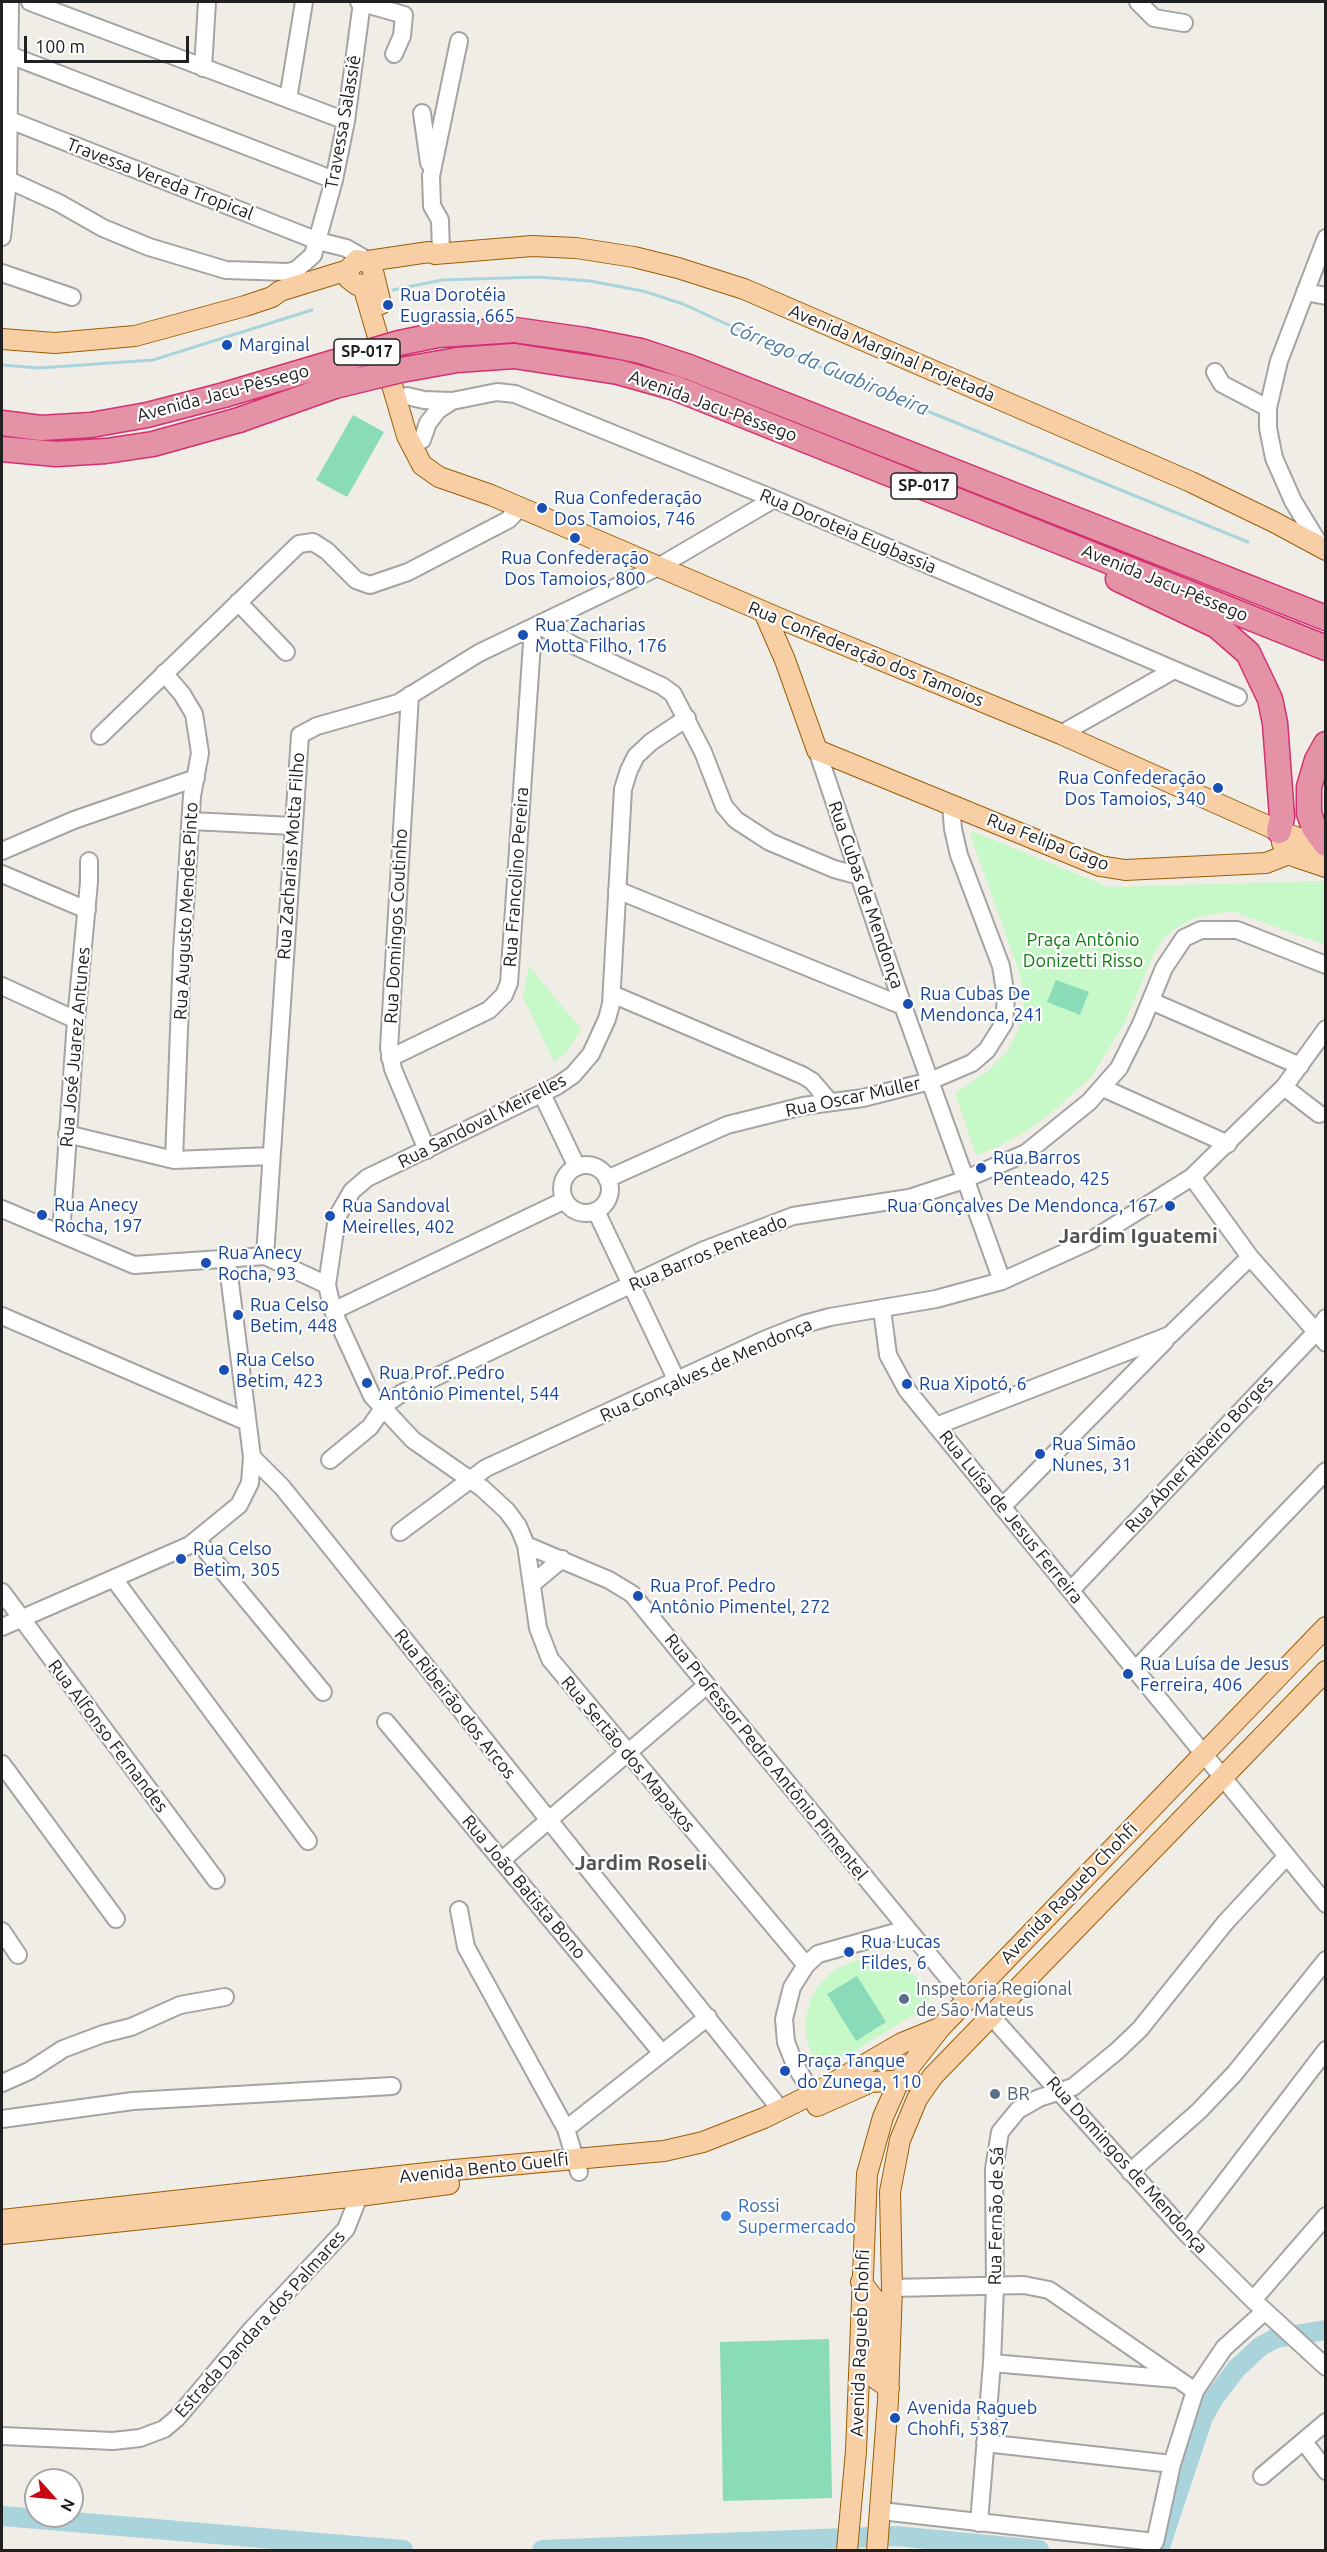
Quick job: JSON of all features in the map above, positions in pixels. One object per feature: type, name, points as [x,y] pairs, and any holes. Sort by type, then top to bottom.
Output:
[{"type":"highway","name":"Avenida Jacu-Pêssego","points":[[2,423],[41,428],[91,425],[147,415],[224,395],[399,343],[438,335],[515,330],[585,340],[641,351],[689,367],[1326,618]]},
{"type":"highway","name":"Avenida Jacu-Pêssego","points":[[2,449],[56,454],[106,451],[153,444],[239,420],[335,386],[457,360],[514,356],[618,372],[675,388],[1326,648]]},
{"type":"highway","points":[[1041,533],[1078,560],[1217,626],[1248,653],[1270,699],[1275,723],[1282,817],[1288,841]]},
{"type":"highway","points":[[1288,841],[1317,760],[1326,744]]},
{"type":"highway","points":[[1309,787],[1309,813],[1314,828],[1326,846]]},
{"type":"main road","name":"Avenida Marginal Projetada","points":[[2,339],[55,343],[135,336],[272,297],[281,299],[429,252],[438,254],[532,246],[634,257],[744,289],[1191,482],[1324,544]]},
{"type":"main road","name":"Rua Confederação dos Tamoios","points":[[362,272],[422,440],[435,462],[451,479]]},
{"type":"main road","name":"Rua Confederação dos Tamoios","points":[[362,272],[412,449],[439,477],[451,479],[764,612],[1061,734],[1288,841],[1326,867]]},
{"type":"main road","name":"Rua Cubas de Mendonça","points":[[764,612],[785,660],[817,750]]},
{"type":"main road","name":"Rua Felipa Gago","points":[[817,750],[1100,867],[1125,870],[1258,865],[1275,861],[1288,841]]},
{"type":"main road","name":"Rua Confederação dos Tamoios","points":[[1288,841],[1326,846]]},
{"type":"main road","name":"Avenida Ragueb Chohfi","points":[[847,2550],[851,2519],[867,2174],[883,2117],[900,2079],[941,2027],[1326,1627]]},
{"type":"main road","name":"Avenida Ragueb Chohfi","points":[[877,2549],[889,2388],[892,2288],[890,2192],[895,2160],[909,2117],[931,2078],[1326,1671]]},
{"type":"main road","points":[[931,2078],[938,2060],[966,2025],[970,2011],[967,2001]]},
{"type":"main road","name":"Avenida Bento Guelfi","points":[[2,2234],[359,2196],[664,2151],[703,2142],[781,2110],[902,2043],[941,2027]]},
{"type":"main road","name":"Avenida Bento Guelfi","points":[[2,2220],[578,2165],[666,2163],[707,2154],[757,2135],[815,2093],[871,2082],[931,2078]]},
{"type":"main road","points":[[861,2282],[875,2300],[875,2378],[889,2388]]},
{"type":"street","points":[[2,237],[6,118],[5,54],[10,2]]},
{"type":"street","points":[[30,2],[346,121]]},
{"type":"street","points":[[288,99],[304,2]]},
{"type":"street","points":[[361,2],[408,8],[402,36],[394,54]]},
{"type":"street","name":"Travessa Salassiê","points":[[5,178],[124,238],[226,270],[288,272],[296,270],[313,255],[334,180],[346,121],[361,2]]},
{"type":"street","points":[[1138,2],[1155,18],[1184,23]]},
{"type":"street","points":[[201,3],[203,68]]},
{"type":"street","points":[[431,176],[459,41]]},
{"type":"street","points":[[5,54],[334,180]]},
{"type":"street","points":[[422,113],[431,176],[432,206],[440,220],[438,254]]},
{"type":"street","name":"Travessa Vereda Tropical","points":[[6,118],[318,241],[346,248],[362,272]]},
{"type":"street","points":[[1324,544],[1293,501],[1274,458],[1268,428],[1268,408],[1279,361],[1326,238]]},
{"type":"street","points":[[2,273],[72,297]]},
{"type":"street","points":[[1305,292],[1326,296]]},
{"type":"street","points":[[1215,372],[1222,384],[1268,408]]},
{"type":"street","name":"Rua Doroteia Eugbassia","points":[[407,396],[424,400],[452,401],[497,392],[515,394],[774,499],[1238,698]]},
{"type":"street","points":[[422,440],[428,423],[438,410],[452,401]]},
{"type":"street","name":"Rua Zacharias Motta Filho","points":[[266,1256],[300,735],[317,726],[382,709],[410,695],[479,653],[660,566],[774,499]]},
{"type":"street","points":[[1274,522],[1288,511],[1293,501]]},
{"type":"street","points":[[100,736],[291,550],[306,541],[313,542],[327,551],[356,580],[370,585],[408,572],[508,520],[520,508]]},
{"type":"street","points":[[238,602],[286,652]]},
{"type":"street","points":[[536,627],[662,686],[673,694],[687,718],[724,806],[736,820],[770,842],[834,869],[860,876]]},
{"type":"street","name":"Rua Francolino Pereira","points":[[390,1058],[489,1010],[504,995],[508,983],[536,627]]},
{"type":"street","points":[[1061,734],[1174,670]]},
{"type":"street","name":"Rua Augusto Mendes Pinto","points":[[164,673],[182,694],[194,714],[200,753],[190,821],[182,952],[174,1160]]},
{"type":"street","name":"Rua Domingos Coutinho","points":[[410,695],[390,1058],[427,1150]]},
{"type":"street","name":"Rua Sandoval Meirelles","points":[[327,1285],[337,1217],[352,1191],[367,1178],[542,1094],[573,1075],[591,1054],[607,1019],[612,994],[624,789],[629,770],[636,756],[651,742],[687,718]]},
{"type":"street","name":"Rua Cubas de Mendonça","points":[[817,750],[903,1006],[1002,1281]]},
{"type":"street","points":[[2,851],[96,812],[196,778]]},
{"type":"street","name":"Rua Oscar Muller","points":[[607,1179],[727,1125],[829,1101],[863,1098],[930,1081],[972,1063],[987,1050],[998,1036],[1006,1010],[1001,966],[959,855],[953,829],[951,804]]},
{"type":"street","points":[[190,821],[293,826]]},
{"type":"street","name":"Rua José Juarez Antunes","points":[[61,1234],[89,861]]},
{"type":"street","points":[[2,874],[87,910]]},
{"type":"street","points":[[617,890],[903,1006]]},
{"type":"street","name":"Rua Barros Penteado","points":[[330,1460],[370,1427],[383,1408],[402,1393],[704,1250],[793,1216],[909,1198],[964,1180],[1026,1153],[1070,1119],[1104,1088],[1119,1068],[1173,952],[1184,939],[1201,930],[1237,930],[1326,964]]},
{"type":"street","points":[[2,986],[76,1020]]},
{"type":"street","points":[[612,994],[802,1075],[812,1081],[829,1101]]},
{"type":"street","points":[[1151,1001],[1299,1066]]},
{"type":"street","name":"Rua Gonçalves de Mendonça","points":[[400,1532],[486,1468],[804,1324],[936,1299],[1002,1281],[1090,1241],[1192,1177],[1284,1087],[1326,1029]]},
{"type":"street","points":[[1284,1087],[1319,1114]]},
{"type":"street","points":[[1104,1088],[1228,1144]]},
{"type":"street","points":[[542,1094],[577,1167]]},
{"type":"street","points":[[67,1134],[174,1160],[271,1156]]},
{"type":"street","points":[[577,1167],[595,1167],[607,1179],[608,1197],[596,1211],[578,1212],[565,1200],[563,1184],[568,1174],[577,1167]]},
{"type":"street","points":[[1192,1177],[1250,1257],[1321,1337]]},
{"type":"street","points":[[333,1311],[565,1200]]},
{"type":"street","points":[[2,1209],[134,1266],[266,1256],[327,1285],[333,1311],[365,1385],[413,1440],[470,1479],[507,1511],[526,1545]]},
{"type":"street","points":[[596,1211],[633,1284],[677,1382]]},
{"type":"street","name":"Rua Luísa de Jesus Ferreira","points":[[1250,1257],[1170,1335],[936,1426],[1326,1904]]},
{"type":"street","points":[[2,1627],[198,1541],[239,1505],[250,1483],[252,1457],[245,1421],[226,1258]]},
{"type":"street","points":[[882,1309],[884,1339],[893,1367],[936,1426]]},
{"type":"street","points":[[2,1316],[245,1421]]},
{"type":"street","name":"Rua Abner Ribeiro Borges","points":[[1071,1590],[1321,1337],[1326,1318]]},
{"type":"street","points":[[1002,1507],[1170,1335]]},
{"type":"street","name":"Rua Ribeirão dos Arcos","points":[[252,1457],[288,1495],[547,1821],[781,2110]]},
{"type":"street","points":[[1136,1669],[1326,1471]]},
{"type":"street","points":[[198,1541],[322,1692]]},
{"type":"street","name":"Rua Professor Pedro Antônio Pimentel","points":[[526,1545],[609,1580],[632,1594],[967,2001]]},
{"type":"street","name":"Rua Sertão dos Mapaxos","points":[[526,1545],[538,1628],[550,1659],[806,1965]]},
{"type":"street","points":[[532,1584],[562,1559]]},
{"type":"street","points":[[114,1578],[308,1841]]},
{"type":"street","name":"Rua Alfonso Fernandes","points":[[2,1592],[216,1880]]},
{"type":"street","points":[[502,1860],[707,1685]]},
{"type":"street","name":"Rua João Batista Bono","points":[[386,1722],[661,2052]]},
{"type":"street","points":[[2,1764],[116,1918]]},
{"type":"street","name":"Rua Fernão de Sá","points":[[979,2523],[992,2363],[995,2286],[994,2169],[1000,2132],[1008,2120],[1029,2103],[1073,2087],[1140,2029],[1225,1923],[1286,1857]]},
{"type":"street","points":[[459,1910],[464,1940],[469,1953],[566,2129],[578,2165]]},
{"type":"street","points":[[815,2093],[786,2042],[784,2019],[792,1988],[806,1965],[819,1954],[833,1948],[907,1929]]},
{"type":"street","points":[[2,1931],[18,1954]]},
{"type":"street","points":[[1130,2172],[1199,2111],[1235,2073],[1326,1960]]},
{"type":"street","points":[[2,2083],[73,2045],[131,2027],[180,2005],[225,1997]]},
{"type":"street","points":[[566,2129],[708,2017]]},
{"type":"street","name":"Rua Domingos de Mendonça","points":[[992,2017],[1186,2233],[1326,2367]]},
{"type":"street","points":[[1186,2233],[1326,2050]]},
{"type":"street","points":[[2,2119],[133,2102],[392,2086]]},
{"type":"street","name":"Estrada Dandara dos Palmares","points":[[2,2436],[113,2441],[140,2438],[164,2429],[177,2418],[252,2329],[346,2229],[359,2196]]},
{"type":"street","points":[[881,2516],[979,2523],[1154,2542],[1157,2539],[1172,2464],[1195,2391],[1224,2348],[1265,2311],[1326,2216]]},
{"type":"street","points":[[892,2288],[1037,2286],[1049,2290],[1195,2391]]},
{"type":"street","points":[[992,2363],[1178,2379]]},
{"type":"street","points":[[1262,2476],[1326,2422]]},
{"type":"street","points":[[1305,2442],[1326,2471]]},
{"type":"street","points":[[985,2443],[1172,2464]]},
{"type":"green space","points":[[353,415],[384,432],[347,497],[316,480]]},
{"type":"green space","name":"Praça Antônio Donizetti Risso","points":[[972,831],[1108,887],[1325,881],[1325,945],[1232,911],[1196,917],[1178,927],[1166,936],[1155,951],[1125,1022],[1092,1076],[1051,1113],[1024,1132],[998,1147],[976,1155],[955,1093],[987,1072],[1006,1053],[1018,1031],[1024,1001],[1020,974],[971,837]]},
{"type":"green space","points":[[529,966],[581,1029],[568,1050],[554,1062],[523,997]]},
{"type":"green space","points":[[1056,980],[1089,992],[1080,1015],[1047,1002]]},
{"type":"green space","points":[[870,1958],[894,1962],[917,1977],[930,1995],[928,2006],[856,2050],[829,2064],[822,2064],[814,2058],[807,2041],[805,2021],[811,1999],[817,1987],[834,1970],[857,1960]]},
{"type":"green space","points":[[857,1976],[886,2022],[856,2041],[827,1994]]},
{"type":"green space","points":[[829,2339],[832,2498],[723,2501],[720,2342]]},
{"type":"waterway","name":"Córrego da Guabirobeira","points":[[393,290],[442,280],[538,277],[590,281],[643,291],[683,304],[827,370],[1248,542]]},
{"type":"waterway","points":[[2,365],[39,368],[153,360],[312,310]]},
{"type":"waterway","points":[[1159,2550],[1203,2417],[1214,2398],[1237,2368],[1261,2346],[1276,2338],[1326,2330]]},
{"type":"waterway","points":[[2,2516],[403,2550]]},
{"type":"waterway","points":[[542,2550],[896,2536],[1039,2550]]},
{"type":"place","name":"Rua Dorotéia Eugrassia, 665","points":[[388,305]]},
{"type":"place","name":"Marginal","points":[[227,345]]},
{"type":"place","name":"Rua Confederação Dos Tamoios, 746","points":[[542,508]]},
{"type":"place","name":"Rua Confederação Dos Tamoios, 800","points":[[575,538]]},
{"type":"place","name":"Rua Zacharias Motta Filho, 176","points":[[523,635]]},
{"type":"place","name":"Rua Confederação Dos Tamoios, 340","points":[[1218,788]]},
{"type":"place","name":"Rua Cubas De Mendonca, 241","points":[[908,1004]]},
{"type":"place","name":"Rua Barros Penteado, 425","points":[[981,1168]]},
{"type":"place","name":"Rua Gonçalves De Mendonca, 167","points":[[1170,1206]]},
{"type":"place","name":"Rua Anecy Rocha, 197","points":[[42,1215]]},
{"type":"place","name":"Rua Sandoval Meirelles, 402","points":[[330,1216]]},
{"type":"place","name":"Rua Anecy Rocha, 93","points":[[206,1263]]},
{"type":"place","name":"Rua Celso Betim, 448","points":[[238,1315]]},
{"type":"place","name":"Rua Celso Betim, 423","points":[[224,1370]]},
{"type":"place","name":"Rua Prof. Pedro Antônio Pimentel, 544","points":[[367,1383]]},
{"type":"place","name":"Rua Xipotó, 6","points":[[907,1384]]},
{"type":"place","name":"Rua Simão Nunes, 31","points":[[1040,1454]]},
{"type":"place","name":"Rua Celso Betim, 305","points":[[181,1559]]},
{"type":"place","name":"Rua Prof. Pedro Antônio Pimentel, 272","points":[[638,1596]]},
{"type":"place","name":"Rua Luísa de Jesus Ferreira, 406","points":[[1128,1674]]},
{"type":"place","name":"Rua Lucas Fildes, 6","points":[[849,1952]]},
{"type":"place","name":"Inspetoria Regional de São Mateus","points":[[904,1999]]},
{"type":"place","name":"Praça Tanque do Zunega, 110","points":[[785,2071]]},
{"type":"place","name":"BR","points":[[995,2094]]},
{"type":"place","name":"Rossi Supermercado","points":[[726,2216]]},
{"type":"place","name":"Avenida Ragueb Chohfi, 5387","points":[[895,2418]]},
{"type":"district","name":"Jardim Iguatemi","points":[[1138,1236]]},
{"type":"district","name":"Jardim Roseli","points":[[641,1863]]}]
